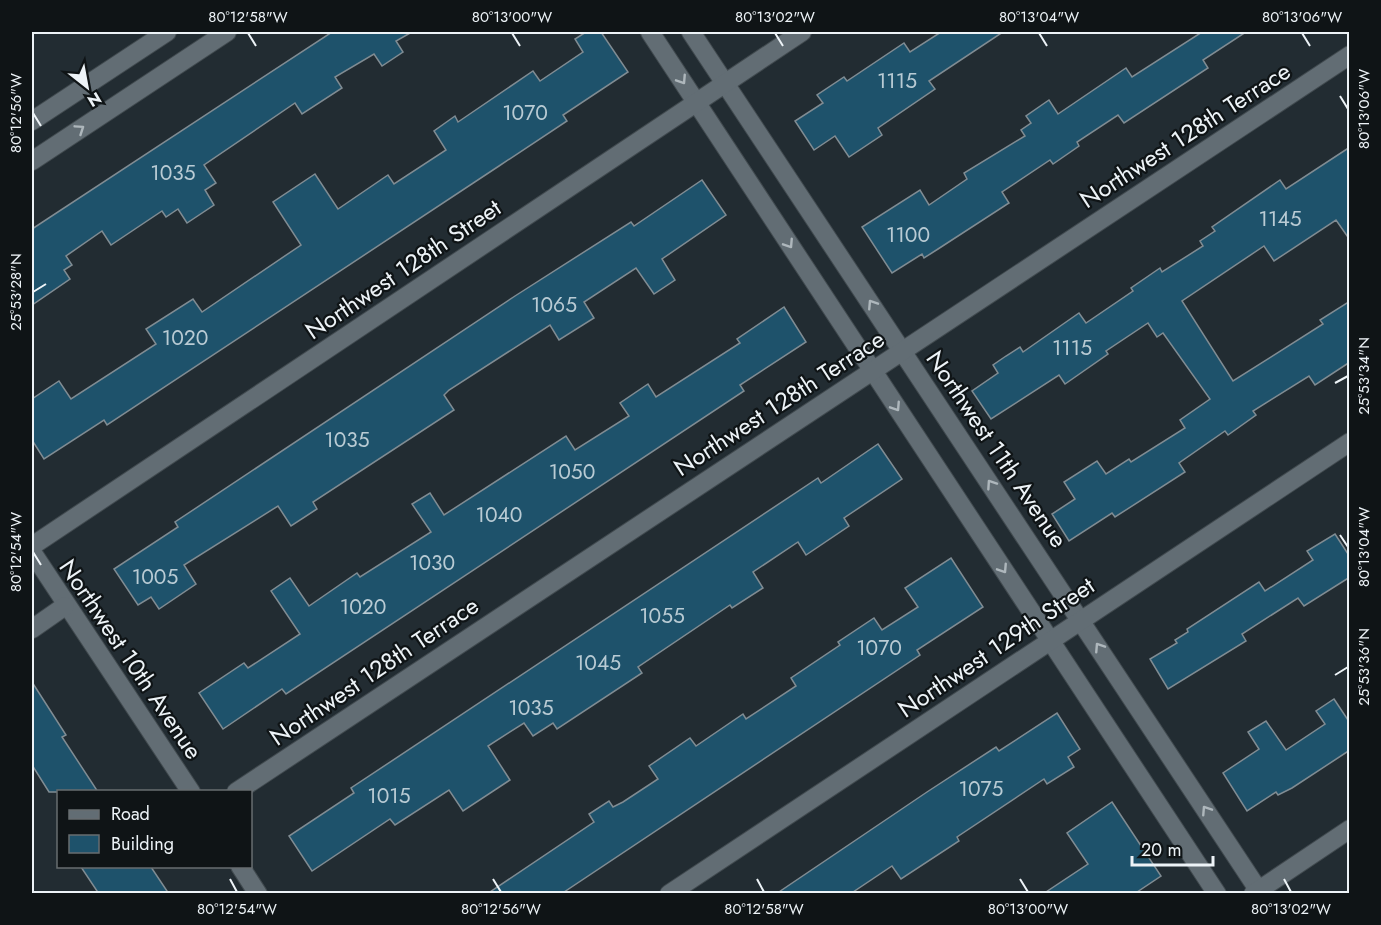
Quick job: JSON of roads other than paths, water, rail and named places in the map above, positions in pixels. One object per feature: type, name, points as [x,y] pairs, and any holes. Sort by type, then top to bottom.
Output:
[{"type":"street","points":[[32,121],[167,32]]},
{"type":"street","points":[[32,161],[226,32]]},
{"type":"street","points":[[650,32],[1217,894]]},
{"type":"street","name":"Northwest 11th Avenue","points":[[691,32],[1081,619],[1258,892]]},
{"type":"street","name":"Northwest 128th Street","points":[[32,546],[802,32]]},
{"type":"street","name":"Northwest 128th Terrace","points":[[239,790],[1350,56]]},
{"type":"street","name":"Northwest 129th Street","points":[[669,894],[1350,442]]},
{"type":"street","name":"Northwest 10th Avenue","points":[[32,552],[65,606],[190,790]]},
{"type":"street","points":[[32,629],[65,606]]},
{"type":"street","points":[[1258,892],[1350,829]]},
{"type":"street","points":[[241,868],[258,894]]}]
